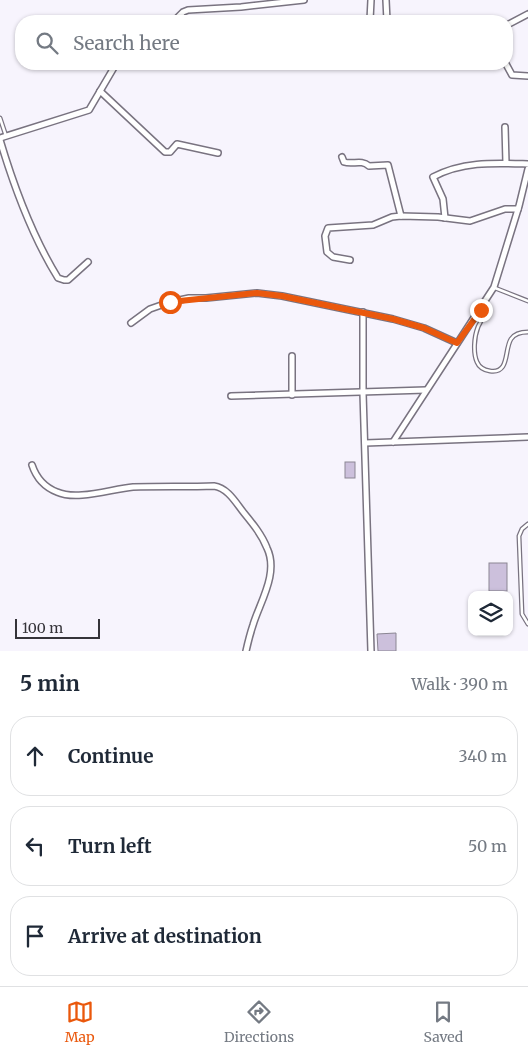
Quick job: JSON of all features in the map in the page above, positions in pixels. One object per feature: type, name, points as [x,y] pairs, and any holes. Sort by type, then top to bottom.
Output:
[{"type":"street","points":[[180,15],[188,10],[241,7],[304,0]]},
{"type":"street","points":[[370,15],[371,0]]},
{"type":"street","points":[[386,0],[387,15]]},
{"type":"street","points":[[513,22],[528,14]]},
{"type":"street","points":[[88,262],[68,280],[58,278],[19,197],[2,138],[88,111],[112,70]]},
{"type":"street","points":[[510,70],[512,74],[528,76]]},
{"type":"street","points":[[100,91],[165,152],[170,152],[177,144],[218,153]]},
{"type":"street","points":[[505,127],[506,163]]},
{"type":"street","points":[[342,157],[346,164],[365,162],[369,166],[388,165],[401,216]]},
{"type":"street","points":[[445,218],[443,199],[433,177],[450,169],[480,163],[528,164]]},
{"type":"street","points":[[393,442],[457,343],[481,310],[494,287],[528,169]]},
{"type":"street","points":[[350,260],[333,257],[327,252],[325,236],[328,228],[373,225],[392,217],[401,216],[470,221],[505,209],[518,209]]},
{"type":"street","points":[[132,323],[150,309],[170,302],[257,293],[363,312],[424,328],[457,343]]},
{"type":"street","points":[[363,312],[363,393],[371,651]]},
{"type":"street","points":[[292,356],[292,395]]},
{"type":"street","points":[[231,396],[426,390]]},
{"type":"street","points":[[365,443],[528,437]]},
{"type":"street","points":[[32,465],[36,476],[46,486],[66,495],[144,487],[214,486],[224,490],[258,531],[268,550],[271,562],[263,600],[252,627],[246,651]]},
{"type":"lane","points":[[0,118],[2,138]]},
{"type":"lane","points":[[494,287],[528,302]]},
{"type":"lane","points":[[481,310],[483,317],[478,329],[475,357],[478,365],[488,370],[497,370],[503,367],[512,338],[520,332],[528,332]]},
{"type":"lane","points":[[528,524],[520,532],[519,555],[522,614],[528,624]]},
{"type":"building","points":[[345,462],[355,462],[355,478],[345,478]]},
{"type":"building","points":[[489,563],[507,563],[507,591],[489,591]]},
{"type":"building","points":[[396,633],[396,651],[378,651],[377,634]]},
{"type":"route","points":[[170,302],[189,298],[257,293],[282,296],[393,319],[424,328],[457,343],[481,310]]}]
